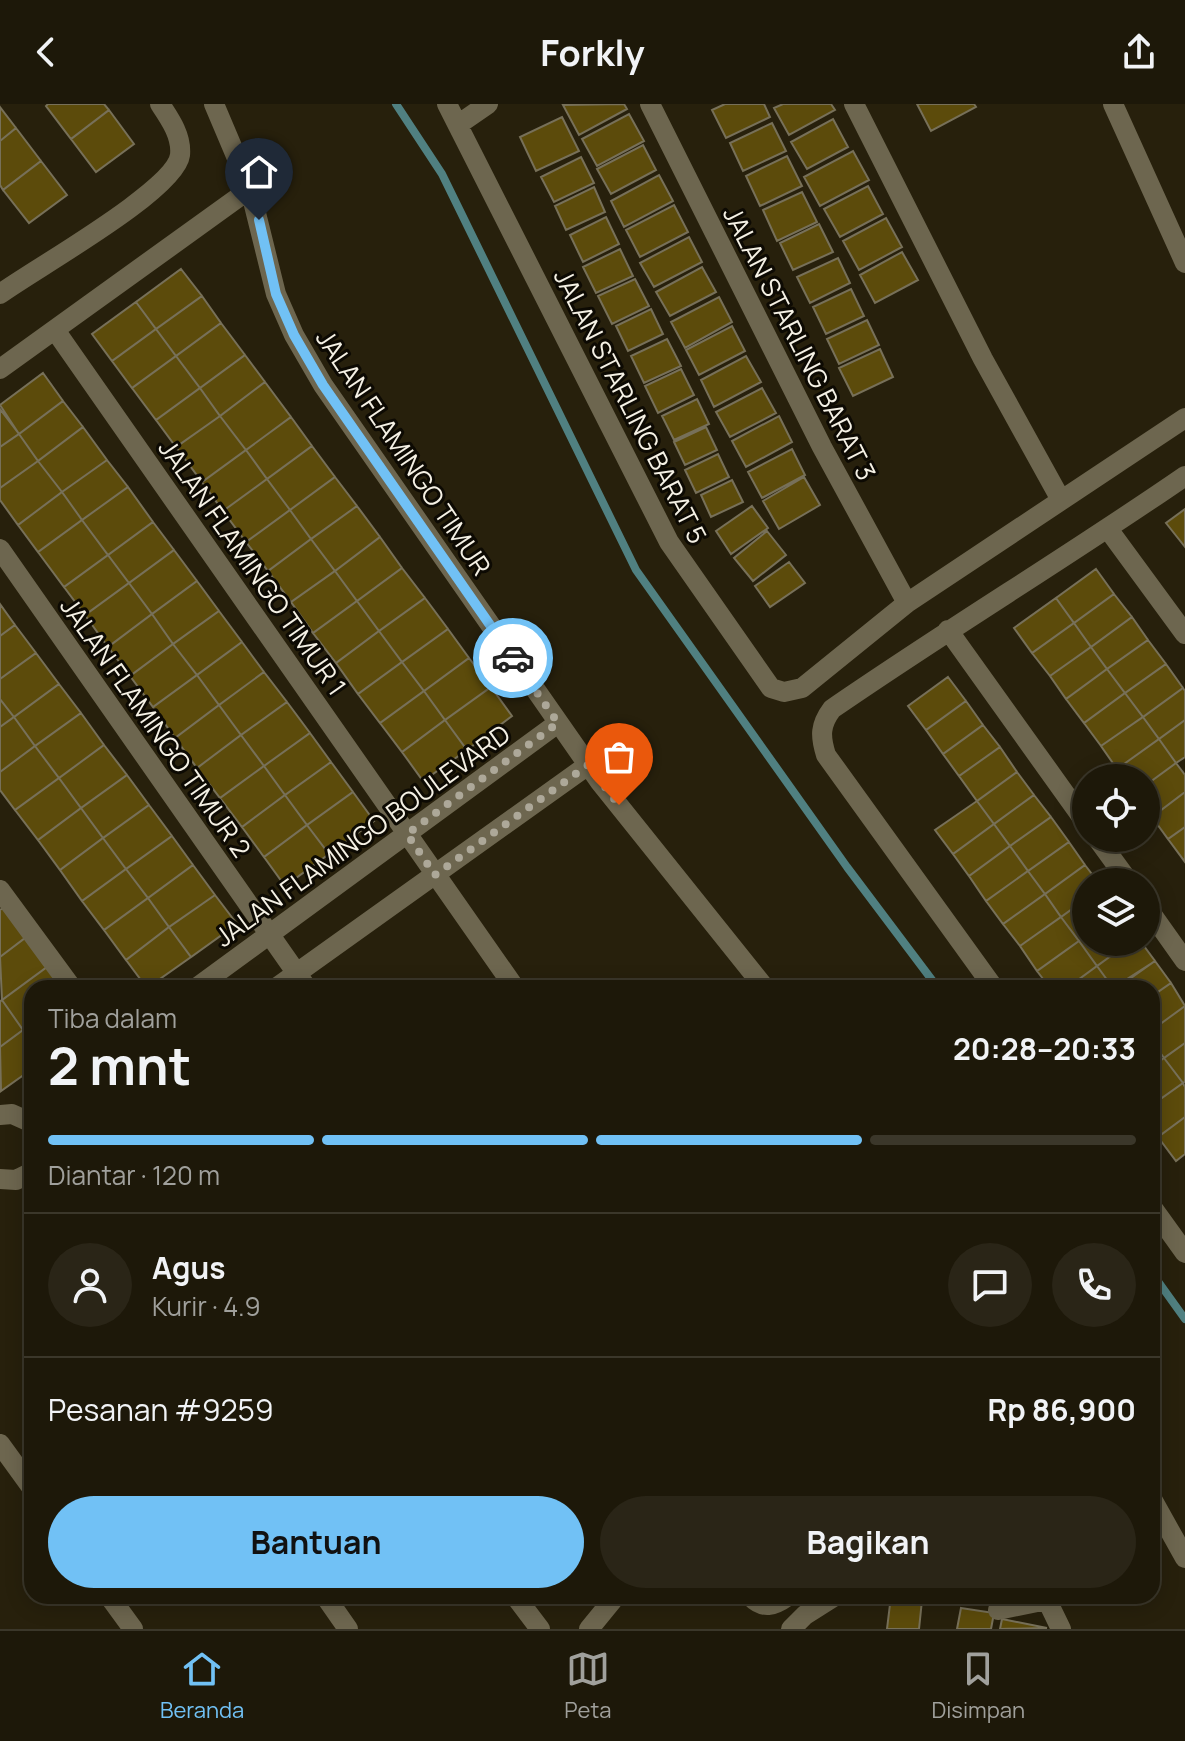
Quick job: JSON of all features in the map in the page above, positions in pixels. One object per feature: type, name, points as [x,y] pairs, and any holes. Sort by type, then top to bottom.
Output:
[{"type":"street","points":[[4,282],[147,196],[170,176],[180,158],[180,141],[172,121],[160,104]]},
{"type":"street","name":"JALAN FLAMINGO TIMUR","points":[[214,104],[250,189],[276,294],[294,335],[323,385],[600,782],[759,980]]},
{"type":"street","name":"JALAN STARLING BARAT 5","points":[[447,104],[679,559],[771,688],[784,692],[802,688],[907,603]]},
{"type":"street","points":[[459,124],[488,104]]},
{"type":"street","name":"JALAN STARLING BARAT 3","points":[[650,104],[822,447],[907,603]]},
{"type":"street","points":[[854,104],[983,359],[1061,500]]},
{"type":"street","points":[[1113,104],[1185,263]]},
{"type":"street","points":[[0,369],[250,189]]},
{"type":"street","name":"JALAN FLAMINGO TIMUR 1","points":[[55,330],[509,980]]},
{"type":"street","points":[[907,603],[1185,418]]},
{"type":"street","points":[[988,980],[826,755],[821,738],[823,721],[832,709],[948,630],[1108,529],[1185,476]]},
{"type":"street","points":[[1108,529],[1185,634]]},
{"type":"street","name":"JALAN FLAMINGO TIMUR 2","points":[[0,549],[301,980]]},
{"type":"street","points":[[948,630],[1072,803]]},
{"type":"street","name":"JALAN FLAMINGO BOULEVARD","points":[[207,980],[558,723]]},
{"type":"street","points":[[303,980],[435,875],[588,765]]},
{"type":"street","points":[[0,890],[66,980]]},
{"type":"street","points":[[1160,926],[1185,961]]},
{"type":"street","points":[[0,1115],[24,1116]]},
{"type":"street","points":[[0,1179],[16,1180],[24,1176]]},
{"type":"street","points":[[1160,1218],[1185,1253]]},
{"type":"street","points":[[0,1444],[24,1477]]},
{"type":"street","points":[[1160,1513],[1185,1558]]},
{"type":"street","points":[[115,1604],[133,1629]]},
{"type":"street","points":[[331,1604],[348,1629]]},
{"type":"street","points":[[521,1604],[540,1629]]},
{"type":"street","points":[[589,1629],[609,1604]]},
{"type":"street","points":[[805,1624],[826,1604]]},
{"type":"street","points":[[998,1610],[1022,1604]]},
{"type":"street","points":[[1049,1604],[1061,1629]]},
{"type":"building","points":[[104,104],[109,110],[71,139],[46,106]]},
{"type":"building","points":[[624,104],[627,109],[579,135],[563,105]]},
{"type":"building","points":[[725,104],[764,104],[770,117],[726,138],[712,110]]},
{"type":"building","points":[[783,104],[831,104],[835,110],[789,135],[774,108]]},
{"type":"building","points":[[917,104],[974,104],[976,107],[931,131]]},
{"type":"building","points":[[0,107],[16,128],[0,141]]},
{"type":"building","points":[[109,110],[134,144],[96,172],[71,139]]},
{"type":"building","points":[[629,114],[644,141],[597,166],[582,139]]},
{"type":"building","points":[[562,117],[579,151],[536,171],[520,137]]},
{"type":"building","points":[[833,119],[848,147],[807,169],[791,142]]},
{"type":"building","points":[[772,123],[786,151],[743,171],[730,143]]},
{"type":"building","points":[[16,128],[41,161],[3,190],[0,185],[0,141]]},
{"type":"building","points":[[643,145],[656,170],[611,194],[597,169]]},
{"type":"building","points":[[853,151],[869,180],[820,206],[804,177]]},
{"type":"building","points":[[787,156],[802,186],[760,206],[746,176]]},
{"type":"building","points":[[581,157],[594,183],[554,202],[541,177]]},
{"type":"building","points":[[41,161],[67,195],[29,223],[3,190]]},
{"type":"building","points":[[659,175],[673,201],[624,227],[611,201]]},
{"type":"building","points":[[868,186],[883,214],[840,237],[824,209]]},
{"type":"building","points":[[594,187],[605,212],[566,230],[555,206]]},
{"type":"building","points":[[802,192],[817,222],[777,241],[763,210]]},
{"type":"building","points":[[674,205],[688,232],[640,257],[626,230]]},
{"type":"building","points":[[606,217],[619,244],[583,262],[570,235]]},
{"type":"building","points":[[886,218],[902,247],[859,270],[843,241]]},
{"type":"building","points":[[819,224],[833,252],[793,270],[780,243]]},
{"type":"building","points":[[689,237],[702,262],[654,287],[640,263]]},
{"type":"building","points":[[620,249],[633,276],[596,293],[583,267]]},
{"type":"building","points":[[902,252],[918,280],[875,303],[860,275]]},
{"type":"building","points":[[838,258],[850,283],[810,303],[797,277]]},
{"type":"building","points":[[702,267],[716,292],[670,316],[656,292]]},
{"type":"building","points":[[181,269],[202,296],[156,329],[136,302]]},
{"type":"building","points":[[635,279],[649,306],[612,324],[598,296]]},
{"type":"building","points":[[851,289],[864,316],[826,334],[813,307]]},
{"type":"building","points":[[202,296],[221,323],[176,356],[156,329]]},
{"type":"building","points":[[719,297],[732,322],[685,348],[671,322]]},
{"type":"building","points":[[136,302],[156,329],[112,361],[92,334]]},
{"type":"building","points":[[651,309],[663,334],[628,351],[616,326]]},
{"type":"building","points":[[867,320],[879,345],[839,364],[827,339]]},
{"type":"building","points":[[221,323],[245,355],[200,388],[176,356]]},
{"type":"building","points":[[732,326],[745,351],[699,375],[686,350]]},
{"type":"building","points":[[156,329],[176,356],[132,388],[112,361]]},
{"type":"building","points":[[667,339],[681,366],[644,383],[631,356]]},
{"type":"building","points":[[880,349],[893,377],[853,396],[839,368]]},
{"type":"building","points":[[245,355],[265,382],[220,416],[200,388]]},
{"type":"building","points":[[176,356],[200,388],[156,420],[132,388]]},
{"type":"building","points":[[746,356],[761,382],[714,407],[701,380]]},
{"type":"building","points":[[681,369],[694,395],[658,413],[645,386]]},
{"type":"building","points":[[43,373],[63,401],[19,434],[0,405]]},
{"type":"building","points":[[265,382],[291,417],[246,450],[220,416]]},
{"type":"building","points":[[200,388],[220,416],[176,447],[156,420]]},
{"type":"building","points":[[762,388],[776,413],[730,437],[716,412]]},
{"type":"building","points":[[697,399],[709,424],[674,440],[662,416]]},
{"type":"building","points":[[63,401],[83,427],[38,461],[19,434]]},
{"type":"building","points":[[0,409],[19,434],[0,447]]},
{"type":"building","points":[[220,416],[246,450],[202,482],[176,447]]},
{"type":"building","points":[[779,416],[792,442],[746,467],[732,441]]},
{"type":"building","points":[[291,417],[312,446],[267,479],[246,450]]},
{"type":"building","points":[[83,427],[107,460],[62,492],[38,461]]},
{"type":"building","points":[[706,427],[717,450],[685,465],[674,442]]},
{"type":"building","points":[[19,434],[38,461],[0,488],[0,447]]},
{"type":"building","points":[[312,446],[335,477],[290,510],[267,479]]},
{"type":"building","points":[[792,449],[805,475],[762,498],[748,472]]},
{"type":"building","points":[[246,450],[267,479],[223,511],[202,482]]},
{"type":"building","points":[[718,454],[729,477],[696,493],[685,470]]},
{"type":"building","points":[[107,460],[128,487],[82,520],[62,492]]},
{"type":"building","points":[[38,461],[62,492],[18,525],[0,500],[0,488]]},
{"type":"building","points":[[335,477],[357,506],[311,539],[290,510]]},
{"type":"building","points":[[804,477],[820,505],[779,529],[763,501]]},
{"type":"building","points":[[267,479],[290,510],[246,542],[223,511]]},
{"type":"building","points":[[732,480],[743,502],[711,517],[701,495]]},
{"type":"building","points":[[128,487],[153,522],[108,555],[82,520]]},
{"type":"building","points":[[62,492],[82,520],[38,552],[18,525]]},
{"type":"building","points":[[357,506],[380,537],[335,571],[311,539]]},
{"type":"building","points":[[752,506],[768,528],[731,554],[716,531]]},
{"type":"building","points":[[1185,509],[1185,547],[1166,523]]},
{"type":"building","points":[[290,510],[311,539],[268,571],[246,542]]},
{"type":"building","points":[[82,520],[108,555],[64,587],[38,552]]},
{"type":"building","points":[[153,522],[174,550],[129,583],[108,555]]},
{"type":"building","points":[[767,531],[786,555],[753,581],[734,558]]},
{"type":"building","points":[[380,537],[402,568],[357,601],[335,571]]},
{"type":"building","points":[[311,539],[335,571],[291,602],[268,571]]},
{"type":"building","points":[[174,550],[197,581],[152,614],[129,583]]},
{"type":"building","points":[[108,555],[129,583],[85,615],[64,587]]},
{"type":"building","points":[[789,562],[805,583],[770,607],[755,586]]},
{"type":"building","points":[[402,568],[425,598],[379,631],[357,601]]},
{"type":"building","points":[[1096,569],[1114,594],[1074,623],[1056,598]]},
{"type":"building","points":[[335,571],[357,601],[313,633],[291,602]]},
{"type":"building","points":[[197,581],[219,611],[173,644],[152,614]]},
{"type":"building","points":[[129,583],[152,614],[108,647],[85,615]]},
{"type":"building","points":[[1114,594],[1132,617],[1091,647],[1074,623]]},
{"type":"building","points":[[425,598],[448,629],[402,662],[379,631]]},
{"type":"building","points":[[1056,598],[1074,623],[1032,653],[1014,628]]},
{"type":"building","points":[[357,601],[379,631],[336,663],[313,633]]},
{"type":"building","points":[[0,604],[15,625],[0,636]]},
{"type":"building","points":[[219,611],[242,642],[197,675],[173,644]]},
{"type":"building","points":[[152,614],[173,644],[130,676],[108,647]]},
{"type":"building","points":[[1132,617],[1148,640],[1107,669],[1091,647]]},
{"type":"building","points":[[1074,623],[1091,647],[1050,676],[1032,653]]},
{"type":"building","points":[[15,625],[36,653],[0,679],[0,636]]},
{"type":"building","points":[[448,629],[469,658],[424,691],[402,662]]},
{"type":"building","points":[[379,631],[402,662],[358,694],[336,663]]},
{"type":"building","points":[[1148,640],[1166,664],[1125,693],[1107,669]]},
{"type":"building","points":[[242,642],[264,672],[219,705],[197,675]]},
{"type":"building","points":[[173,644],[197,675],[153,707],[130,676]]},
{"type":"building","points":[[1091,647],[1107,669],[1066,699],[1050,676]]},
{"type":"building","points":[[36,653],[59,684],[14,717],[0,699],[0,679]]},
{"type":"building","points":[[469,658],[491,687],[445,720],[424,691]]},
{"type":"building","points":[[402,662],[424,691],[380,723],[358,694]]},
{"type":"building","points":[[1166,664],[1183,688],[1143,717],[1125,693]]},
{"type":"building","points":[[1107,669],[1125,693],[1084,723],[1066,699]]},
{"type":"building","points":[[264,672],[287,702],[241,735],[219,705]]},
{"type":"building","points":[[197,675],[219,705],[175,738],[153,707]]},
{"type":"building","points":[[948,677],[966,701],[926,730],[908,706]]},
{"type":"building","points":[[59,684],[81,713],[35,746],[14,717]]},
{"type":"building","points":[[491,687],[512,716],[467,750],[445,720]]},
{"type":"building","points":[[1183,688],[1185,720],[1159,739],[1143,717]]},
{"type":"building","points":[[424,691],[445,720],[402,752],[380,723]]},
{"type":"building","points":[[1125,693],[1143,717],[1101,746],[1084,723]]},
{"type":"building","points":[[0,699],[14,717],[0,727]]},
{"type":"building","points":[[966,701],[983,725],[943,754],[926,730]]},
{"type":"building","points":[[287,702],[310,733],[264,766],[241,735]]},
{"type":"building","points":[[219,705],[241,735],[197,768],[175,738]]},
{"type":"building","points":[[81,713],[104,745],[59,778],[35,746]]},
{"type":"building","points":[[14,717],[35,746],[0,772],[0,727]]},
{"type":"building","points":[[1143,717],[1159,739],[1124,764],[1114,764],[1101,746]]},
{"type":"building","points":[[445,720],[467,750],[423,781],[402,752]]},
{"type":"building","points":[[1185,720],[1185,757],[1176,763],[1159,739]]},
{"type":"building","points":[[983,725],[1000,747],[959,776],[943,754]]},
{"type":"building","points":[[310,733],[331,762],[285,795],[264,766]]},
{"type":"building","points":[[241,735],[264,766],[220,798],[197,768]]},
{"type":"building","points":[[1159,739],[1176,763],[1160,775],[1160,764],[1124,764]]},
{"type":"building","points":[[104,745],[127,775],[81,808],[59,778]]},
{"type":"building","points":[[35,746],[59,778],[15,810],[0,790],[0,772]]},
{"type":"building","points":[[1000,747],[1017,772],[977,801],[959,776]]},
{"type":"building","points":[[331,762],[353,792],[307,825],[285,795]]},
{"type":"building","points":[[1176,763],[1185,775],[1185,792],[1160,811],[1160,775]]},
{"type":"building","points":[[264,766],[285,795],[242,827],[220,798]]},
{"type":"building","points":[[1017,772],[1034,795],[994,824],[977,801]]},
{"type":"building","points":[[127,775],[149,805],[103,838],[81,808]]},
{"type":"building","points":[[59,778],[81,808],[38,840],[15,810]]},
{"type":"building","points":[[353,792],[374,821],[329,854],[307,825]]},
{"type":"building","points":[[1185,792],[1185,827],[1168,839],[1160,828],[1160,811]]},
{"type":"building","points":[[285,795],[307,825],[264,857],[242,827]]},
{"type":"building","points":[[1034,795],[1051,817],[1010,846],[994,824]]},
{"type":"building","points":[[977,801],[994,824],[953,854],[935,830]]},
{"type":"building","points":[[149,805],[172,836],[126,869],[103,838]]},
{"type":"building","points":[[81,808],[103,838],[60,870],[38,840]]},
{"type":"building","points":[[1051,817],[1069,842],[1028,871],[1010,846]]},
{"type":"building","points":[[994,824],[1010,846],[969,876],[953,854]]},
{"type":"building","points":[[307,825],[329,854],[285,886],[264,857]]},
{"type":"building","points":[[1185,827],[1185,862],[1168,839]]},
{"type":"building","points":[[172,836],[193,865],[148,898],[126,869]]},
{"type":"building","points":[[103,838],[126,869],[82,901],[60,870]]},
{"type":"building","points":[[1069,842],[1072,852],[1076,852],[1085,865],[1072,868],[1072,874],[1045,894],[1028,871]]},
{"type":"building","points":[[1010,846],[1028,871],[986,901],[969,876]]},
{"type":"building","points":[[193,865],[215,895],[169,927],[148,898]]},
{"type":"building","points":[[126,869],[148,898],[104,930],[82,901]]},
{"type":"building","points":[[1028,871],[1045,894],[1003,924],[986,901]]},
{"type":"building","points":[[1072,874],[1072,909],[1061,917],[1045,894]]},
{"type":"building","points":[[1045,894],[1061,917],[1020,946],[1003,924]]},
{"type":"building","points":[[215,895],[237,924],[191,957],[169,927]]},
{"type":"building","points":[[148,898],[169,927],[126,960],[104,930]]},
{"type":"building","points":[[3,908],[25,938],[0,957],[0,910]]},
{"type":"building","points":[[1072,909],[1072,932],[1061,917]]},
{"type":"building","points":[[1061,917],[1072,932],[1072,946],[1037,971],[1020,946]]},
{"type":"building","points":[[169,927],[191,957],[158,980],[141,980],[126,960]]},
{"type":"building","points":[[25,938],[47,967],[29,980],[24,980],[24,984],[2,1000],[0,957]]},
{"type":"building","points":[[1072,946],[1072,956],[1090,956],[1097,966],[1078,980],[1044,980],[1037,971]]},
{"type":"building","points":[[1090,956],[1111,956],[1097,966]]},
{"type":"building","points":[[1111,956],[1151,956],[1155,961],[1125,980],[1107,980],[1097,966]]},
{"type":"building","points":[[1155,961],[1171,983],[1160,991],[1160,980],[1128,980]]},
{"type":"building","points":[[1097,966],[1107,980],[1078,980]]},
{"type":"building","points":[[47,967],[56,980],[29,980]]},
{"type":"building","points":[[1171,983],[1185,1006],[1160,1024],[1160,991]]},
{"type":"building","points":[[24,984],[23,1030],[2,1000]]},
{"type":"building","points":[[0,1001],[23,1030],[0,1047]]},
{"type":"building","points":[[1185,1006],[1185,1043],[1164,1058],[1160,1052],[1160,1024]]},
{"type":"building","points":[[24,1031],[24,1075],[1,1091],[0,1047]]},
{"type":"building","points":[[1185,1043],[1185,1082],[1183,1083],[1164,1058]]},
{"type":"building","points":[[1164,1058],[1183,1083],[1160,1099],[1160,1061]]},
{"type":"building","points":[[1183,1083],[1185,1117],[1160,1136],[1160,1099]]},
{"type":"building","points":[[1185,1117],[1185,1154],[1176,1161],[1160,1136]]},
{"type":"building","points":[[890,1604],[922,1604],[919,1629],[887,1629]]},
{"type":"building","points":[[961,1608],[994,1613],[991,1629],[957,1629]]},
{"type":"building","points":[[1002,1619],[1047,1628],[1000,1629]]},
{"type":"waterway","points":[[396,104],[442,174],[636,570],[847,867],[932,980]]},
{"type":"waterway","points":[[1160,1284],[1185,1319]]},
{"type":"way so far","points":[[513,658],[558,723],[407,834],[435,875],[588,765],[619,805]]},
{"type":"route","points":[[259,220],[276,294],[294,335],[323,385],[513,658]]}]
